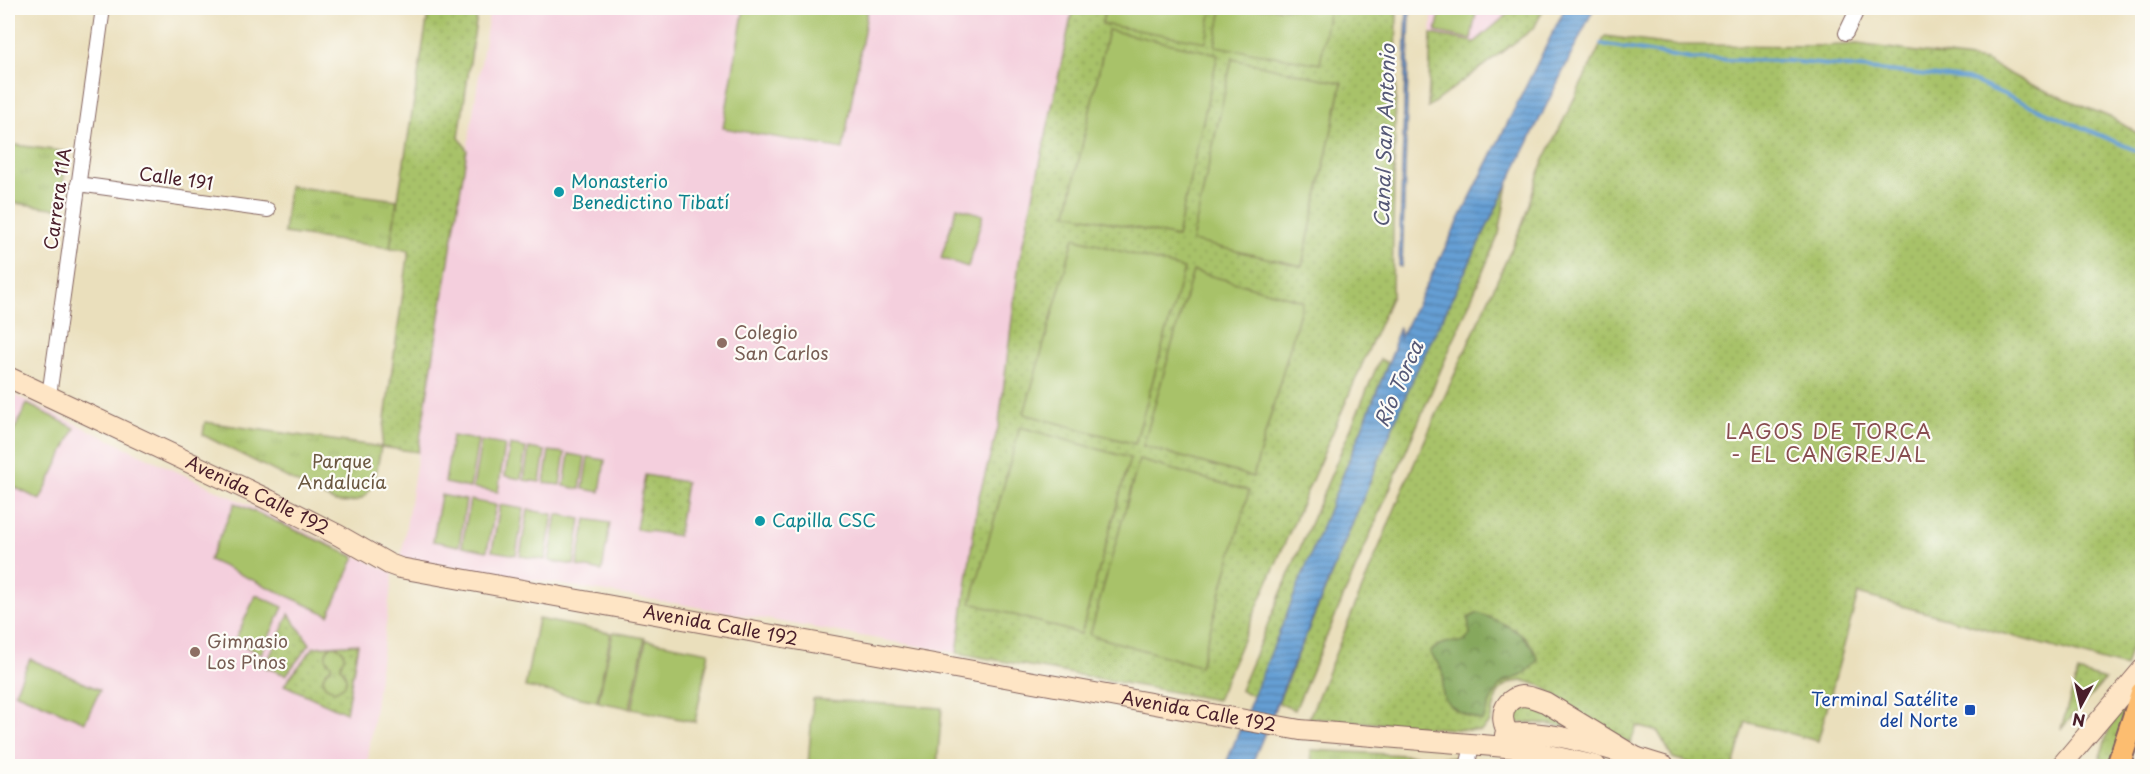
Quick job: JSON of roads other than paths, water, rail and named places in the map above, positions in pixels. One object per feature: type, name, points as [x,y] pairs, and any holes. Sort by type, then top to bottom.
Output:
[{"type":"highway","points":[[2118,766],[2142,693]]},
{"type":"main road","name":"Avenida Calle 192","points":[[8,377],[270,500],[400,568],[1277,726],[1531,750],[1596,766]]},
{"type":"main road","points":[[2061,766],[2142,670]]},
{"type":"main road","points":[[1531,750],[1510,734],[1503,721],[1506,704],[1521,696],[1545,702],[1637,758]]},
{"type":"main road","name":"Avenida Calle 192","points":[[1473,743],[1510,734],[1545,734],[1664,766]]},
{"type":"street","name":"Carrera 11A","points":[[49,396],[103,8]]},
{"type":"street","points":[[1846,33],[1858,8]]},
{"type":"street","name":"Calle 191","points":[[78,184],[268,210]]},
{"type":"street","points":[[1467,766],[1473,743]]},
{"type":"water","points":[[1407,8],[1410,8],[1402,267],[1399,266]]},
{"type":"water","name":"Río Torca","points":[[1565,8],[1594,8],[1414,376],[1251,766],[1225,766],[1394,349],[1399,327],[1400,338]]},
{"type":"waterway","points":[[1601,44],[1691,59],[1789,61],[1968,79],[2142,153]]},
{"type":"place","name":"Monasterio Benedictino Tibatí","points":[[559,192]]},
{"type":"place","name":"Colegio San Carlos","points":[[722,343]]},
{"type":"place","name":"Capilla CSC","points":[[760,521]]},
{"type":"place","name":"Gimnasio Los Pinos","points":[[195,652]]},
{"type":"place","name":"Terminal Satélite del Norte","points":[[1970,710]]},
{"type":"district","name":"LAGOS DE TORCA - EL CANGREJAL","points":[[1829,444]]},
{"type":"water label","name":"Canal San Antonio","points":[[1385,136]]},
{"type":"park label","name":"Parque Andalucía","points":[[342,472]]}]
